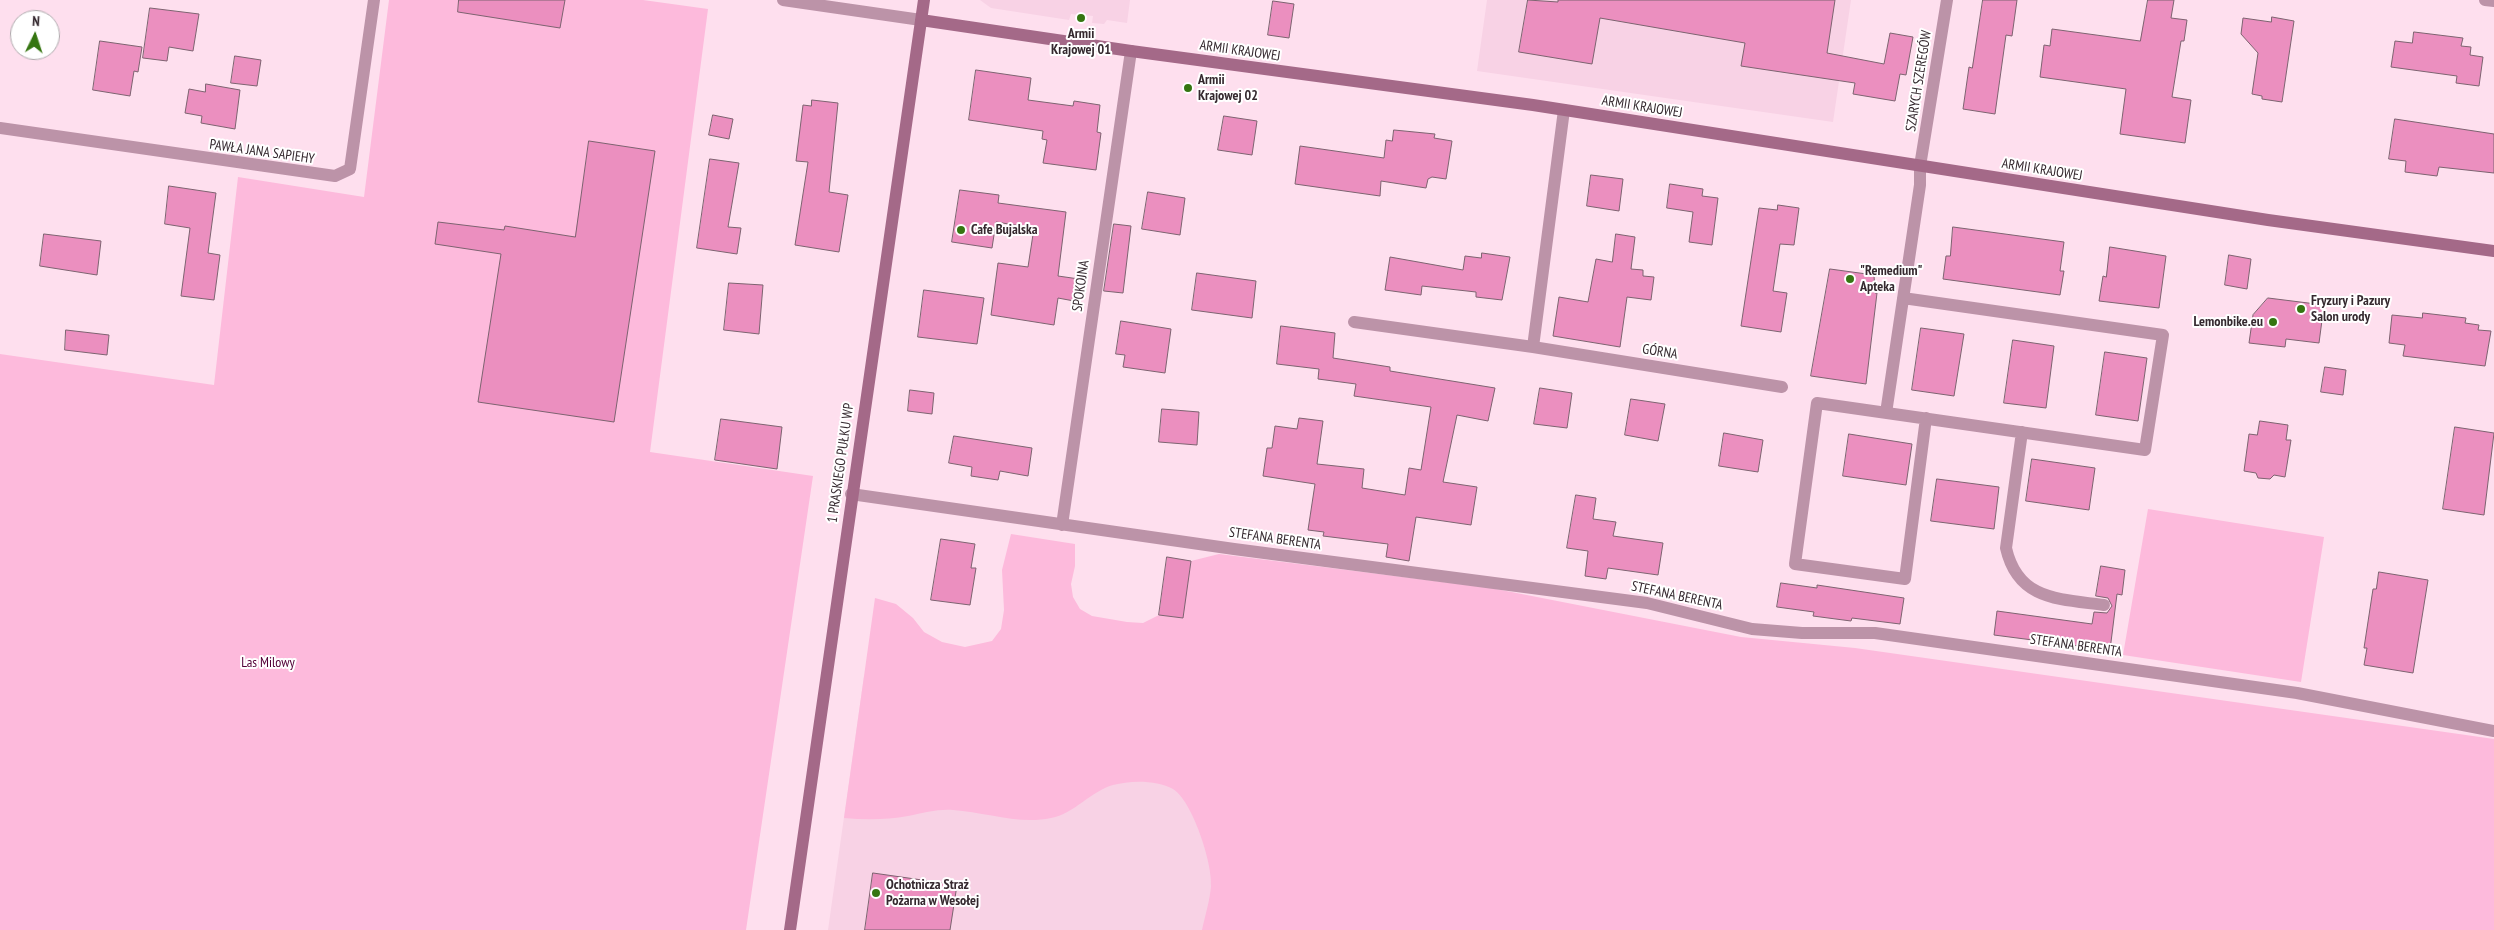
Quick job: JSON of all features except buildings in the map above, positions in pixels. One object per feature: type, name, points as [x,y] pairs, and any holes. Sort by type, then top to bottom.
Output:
[{"type":"street","name":"PAWŁA JANA SAPIEHY","points":[[0,128],[335,176],[350,169],[374,0]]},
{"type":"street","name":"ARMII KRAJOWEJ","points":[[784,0],[1131,51],[1564,110],[2268,220],[2494,252]]},
{"type":"street","name":"1 PRASKIEGO PUŁKU WP","points":[[790,930],[851,494],[924,0]]},
{"type":"street","name":"SZARYCH SZEREGÓW","points":[[1886,413],[1920,185],[1920,166],[1947,0]]},
{"type":"street","points":[[2485,0],[2494,1]]},
{"type":"street","name":"SPOKOJNA","points":[[1062,525],[1131,51]]},
{"type":"street","points":[[1533,347],[1564,110]]},
{"type":"street","points":[[1903,298],[2164,335],[2145,450],[1926,418],[1817,403],[1795,564],[1905,579],[1926,418]]},
{"type":"street","name":"GÓRNA","points":[[1354,322],[1533,347],[1782,387]]},
{"type":"street","points":[[2022,432],[2006,548],[2008,558],[2017,576],[2029,588],[2048,598],[2104,605]]},
{"type":"street","name":"STEFANA BERENTA","points":[[851,494],[1062,525],[1647,603],[1752,629],[1802,633],[1875,632],[2297,692],[2494,732]]},
{"type":"shaded area","points":[[980,0],[1130,0],[1127,23],[1107,20],[1104,24],[1092,23],[1093,16],[1071,14],[1069,20],[991,8]]},
{"type":"shaded area","points":[[1487,0],[1851,0],[1833,122],[1477,71]]},
{"type":"shaded area","points":[[864,676],[1386,751],[1361,930],[828,930]]},
{"type":"green space","name":"Las Milowy","points":[[389,0],[643,0],[708,9],[650,452],[813,476],[746,930],[0,930],[0,354],[214,385],[238,177],[364,197]]},
{"type":"green space","points":[[2148,509],[2324,537],[2301,682],[2123,655]]},
{"type":"green space","points":[[1011,534],[1075,544],[1075,566],[1071,584],[1073,597],[1080,609],[1092,616],[1127,622],[1143,623],[1159,615],[1182,618],[1191,561],[1219,554],[1491,588],[1741,637],[1855,648],[2494,739],[2494,930],[1202,930],[1211,886],[1209,863],[1200,833],[1187,806],[1180,795],[1167,786],[1144,782],[1128,782],[1113,785],[1097,792],[1059,816],[1039,820],[1014,819],[947,810],[884,819],[844,818],[875,598],[896,604],[913,618],[924,632],[942,642],[965,647],[992,641],[1001,629],[1004,610],[1002,570]]},
{"type":"place","name":"Armii Krajowej 01","points":[[1081,18]]},
{"type":"place","name":"Armii Krajowej 02","points":[[1188,88]]},
{"type":"place","name":"Cafe Bujalska","points":[[961,230]]},
{"type":"place","name":"\"Remedium\" Apteka","points":[[1850,279]]},
{"type":"place","name":"Fryzury i Pazury Salon urody","points":[[2301,309]]},
{"type":"place","name":"Lemonbike.eu","points":[[2273,322]]},
{"type":"place","name":"Ochotnicza Straż Pożarna w Wesołej","points":[[876,893]]}]
